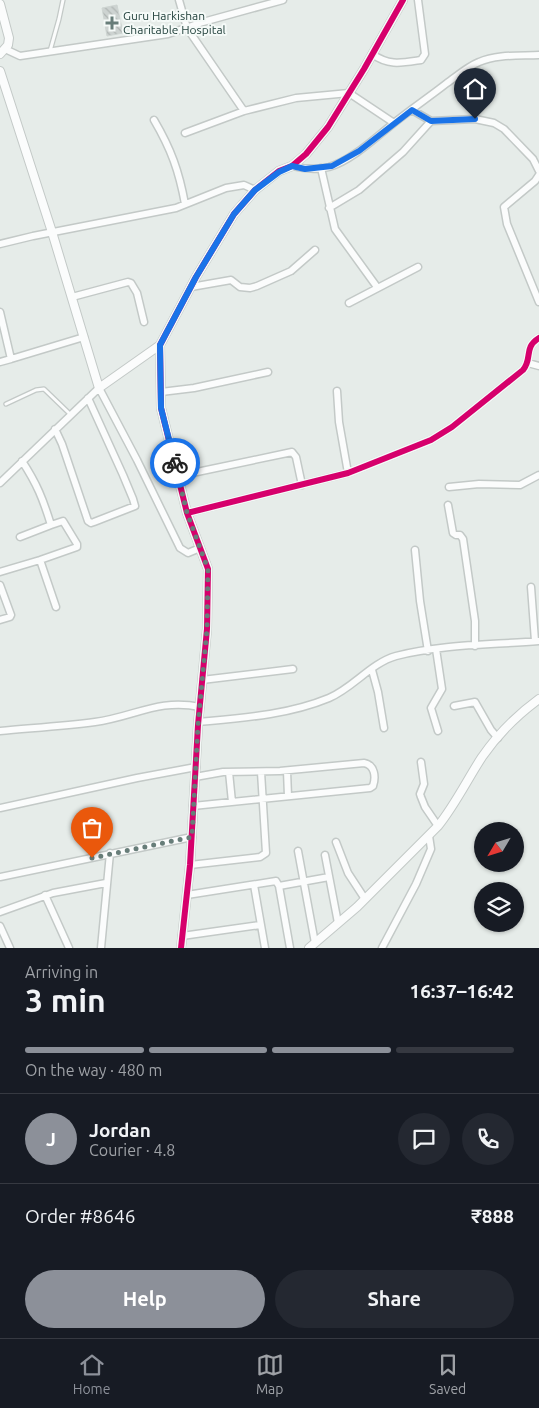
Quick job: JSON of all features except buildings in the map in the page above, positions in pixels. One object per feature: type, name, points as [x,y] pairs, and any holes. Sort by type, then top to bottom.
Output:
[{"type":"street","points":[[180,0],[187,28],[244,111]]},
{"type":"street","points":[[0,4],[9,38],[8,45],[2,52],[20,56],[168,34],[211,19],[283,0]]},
{"type":"street","points":[[0,482],[99,388],[160,345],[191,287],[234,214],[255,190],[279,172],[292,166],[306,154],[328,127],[402,0]]},
{"type":"street","points":[[372,54],[382,61],[390,63],[421,60],[424,57],[418,0]]},
{"type":"street","points":[[292,166],[305,169],[332,166],[359,151],[466,69],[480,61],[539,55]]},
{"type":"street","points":[[0,71],[52,232],[99,388],[180,548],[194,550]]},
{"type":"street","points":[[185,133],[244,111],[296,98],[349,93],[394,123]]},
{"type":"street","points":[[412,110],[431,121],[475,119],[494,123],[504,130],[533,159],[539,171]]},
{"type":"street","points":[[154,120],[176,162],[185,204]]},
{"type":"street","points":[[329,208],[359,190],[403,152],[431,121]]},
{"type":"street","points":[[533,159],[539,152]]},
{"type":"street","points":[[321,168],[335,229],[377,287]]},
{"type":"street","points":[[539,175],[535,181],[504,207],[507,224],[539,302]]},
{"type":"street","points":[[0,244],[176,208],[226,188],[244,185],[255,190]]},
{"type":"street","points":[[191,287],[231,280],[240,287],[250,288],[257,286],[291,271],[315,250]]},
{"type":"street","points":[[349,303],[418,267]]},
{"type":"street","points":[[72,297],[131,283],[137,293],[144,322]]},
{"type":"street","points":[[0,314],[11,359]]},
{"type":"street","points":[[0,362],[84,336]]},
{"type":"street","points":[[187,513],[348,473],[431,440],[452,427],[522,370],[528,363],[528,349],[530,345],[539,338]]},
{"type":"street","points":[[160,345],[161,408],[187,513],[194,550],[208,569],[208,604],[202,680],[192,705],[199,722],[190,865],[181,948]]},
{"type":"street","points":[[528,363],[539,366]]},
{"type":"street","points":[[161,392],[194,388],[268,372]]},
{"type":"street","points":[[337,391],[339,422],[348,473]]},
{"type":"street","points":[[55,429],[90,523],[134,506],[133,498],[123,474],[88,398]]},
{"type":"street","points":[[178,476],[292,452],[296,457],[302,485]]},
{"type":"street","points":[[22,461],[36,482],[51,525]]},
{"type":"street","points":[[449,486],[479,484],[520,485],[539,475]]},
{"type":"street","points":[[448,505],[453,533],[460,535],[463,539],[475,621],[476,646]]},
{"type":"street","points":[[0,572],[77,547],[63,521],[20,537]]},
{"type":"street","points":[[415,550],[428,651]]},
{"type":"street","points":[[40,560],[56,607]]},
{"type":"street","points":[[0,585],[11,615],[0,620]]},
{"type":"street","points":[[199,722],[256,717],[300,708],[329,698],[395,657],[436,649],[537,641],[531,587]]},
{"type":"street","points":[[436,649],[442,689],[431,708],[438,731]]},
{"type":"street","points":[[202,680],[293,669]]},
{"type":"street","points":[[372,670],[384,728]]},
{"type":"street","points":[[312,945],[365,898],[438,826],[483,756],[516,717],[539,699]]},
{"type":"street","points":[[454,706],[475,702],[491,730],[498,738]]},
{"type":"street","points":[[0,731],[97,722],[150,707],[172,704],[192,705]]},
{"type":"street","points":[[422,762],[424,784],[420,794],[438,826]]},
{"type":"street","points":[[193,806],[370,788],[375,782],[372,767],[364,763],[287,771],[230,772],[195,776]]},
{"type":"street","points":[[0,808],[137,778],[196,768]]},
{"type":"street","points":[[287,771],[288,796]]},
{"type":"street","points":[[230,772],[232,802]]},
{"type":"street","points":[[190,865],[264,856],[267,849],[260,772]]},
{"type":"street","points":[[382,948],[416,884],[430,849],[428,836]]},
{"type":"street","points":[[0,877],[192,837]]},
{"type":"street","points":[[336,842],[348,873],[365,898]]},
{"type":"street","points":[[298,851],[312,945]]},
{"type":"street","points":[[101,948],[110,853]]},
{"type":"street","points":[[324,855],[338,923]]},
{"type":"street","points":[[279,886],[329,877]]},
{"type":"street","points":[[187,895],[276,881],[279,886],[290,948]]},
{"type":"street","points":[[0,912],[45,895],[106,884]]},
{"type":"street","points":[[254,885],[265,948]]},
{"type":"street","points":[[45,895],[69,948]]},
{"type":"street","points":[[182,936],[260,925]]},
{"type":"street","points":[[0,926],[10,948]]},
{"type":"lane","points":[[50,52],[63,0]]},
{"type":"lane","points":[[6,404],[36,390],[44,389],[70,414]]},
{"type":"cycle path","points":[[181,948],[190,865],[198,725],[207,629],[208,569],[187,513],[161,408],[160,345],[196,277],[234,214],[255,190],[279,171],[292,166],[306,154],[328,127],[364,69],[403,0]]},
{"type":"cycle path","points":[[187,513],[348,473],[431,440],[452,427],[523,370],[526,366],[531,346],[539,338]]},
{"type":"way so far","points":[[92,858],[192,837],[198,725],[207,629],[208,569],[187,513],[175,463]]},
{"type":"place","name":"Guru Harkishan Charitable Hospital","points":[[112,23]]},
{"type":"route","points":[[175,463],[161,408],[160,345],[196,277],[234,214],[255,190],[279,172],[292,166],[305,169],[332,166],[359,151],[412,110],[431,121],[475,119]]}]
